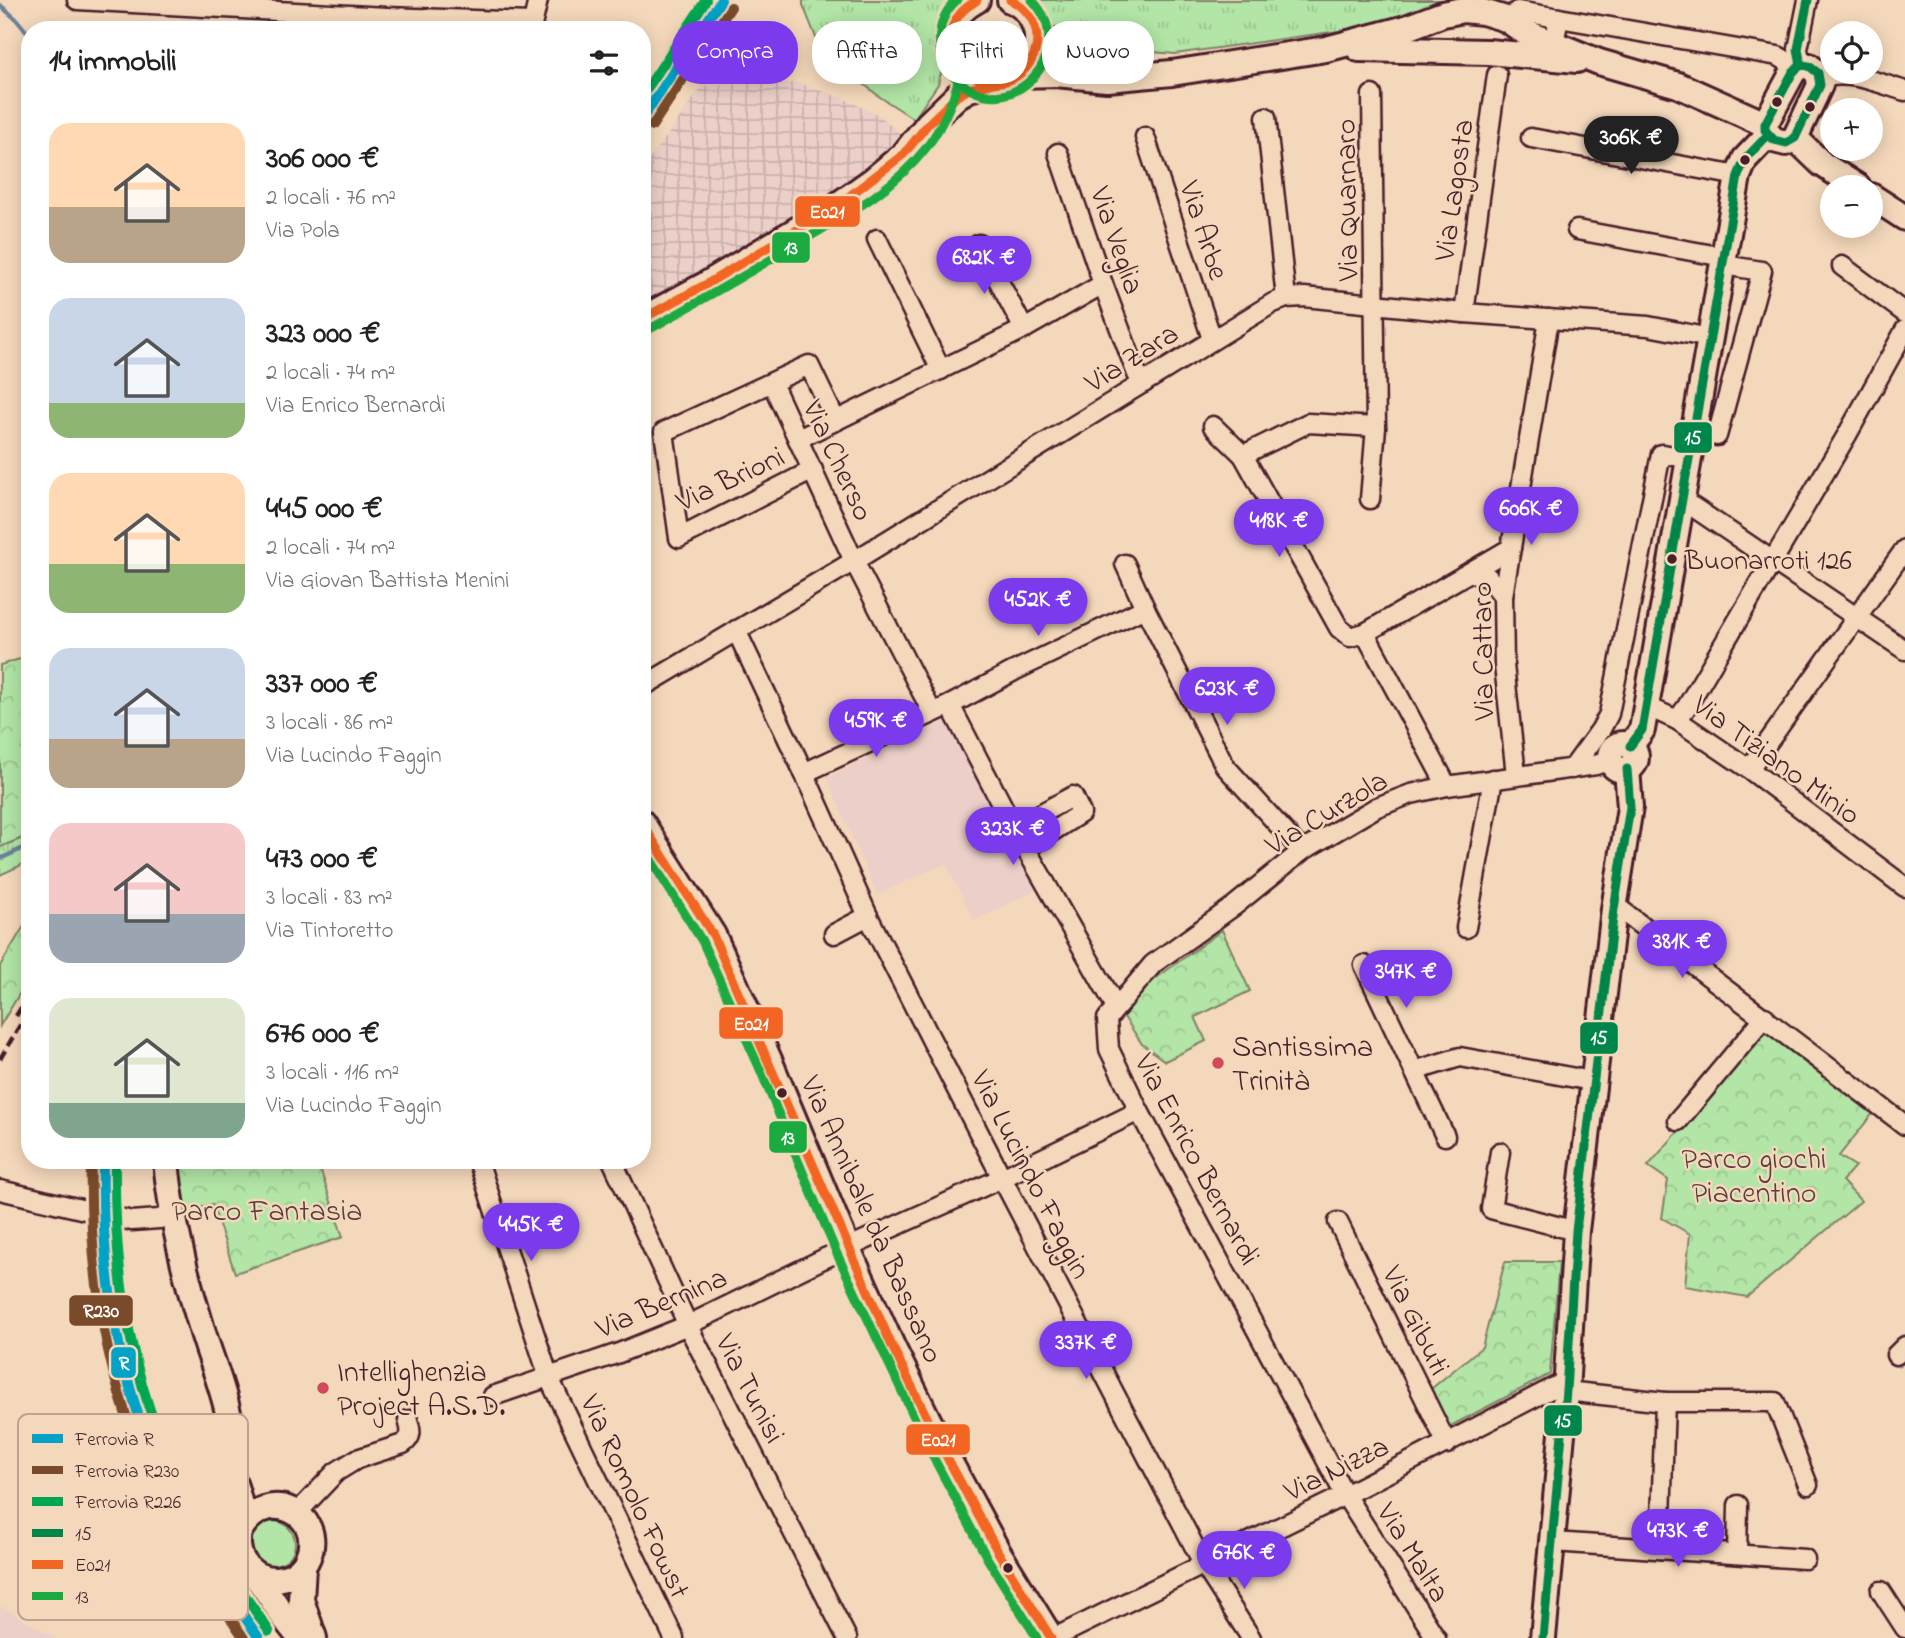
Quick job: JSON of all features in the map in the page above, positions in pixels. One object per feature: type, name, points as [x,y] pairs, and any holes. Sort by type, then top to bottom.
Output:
[{"type":"street","points":[[77,0],[387,8],[492,21]]},
{"type":"street","points":[[533,21],[538,0]]},
{"type":"street","points":[[956,21],[976,0]]},
{"type":"street","points":[[1028,75],[1056,74],[1107,79],[1172,73],[1326,49],[1463,10],[1483,12],[1506,19],[1525,32],[1600,62],[1678,85],[1767,130],[1774,140],[1790,142],[1795,138],[1820,85],[1806,70],[1798,49],[1808,0]]},
{"type":"street","points":[[1024,9],[1047,43],[1070,58],[1112,67],[1172,73]]},
{"type":"street","points":[[1024,9],[1037,39],[1036,52],[1028,66]]},
{"type":"street","points":[[1517,11],[1778,56],[1806,70],[1832,75],[1857,75],[1905,91]]},
{"type":"street","points":[[1554,43],[1559,18]]},
{"type":"street","points":[[1326,49],[1488,52],[1600,62]]},
{"type":"street","points":[[1543,1638],[1566,1386],[1576,1231],[1592,1081],[1630,807],[1622,758],[1642,730],[1738,176],[1745,159],[1806,70]]},
{"type":"street","name":"Via Lagosta","points":[[1464,313],[1497,75]]},
{"type":"street","points":[[928,124],[945,84]]},
{"type":"street","points":[[651,314],[835,207],[904,154],[928,124],[957,96],[970,89],[990,84]]},
{"type":"street","name":"Via Quarnaro","points":[[1370,499],[1376,427],[1372,95]]},
{"type":"street","points":[[1266,117],[1286,298]]},
{"type":"street","name":"Via Arbe","points":[[1145,137],[1212,340]]},
{"type":"street","points":[[1531,138],[1738,176]]},
{"type":"street","points":[[1795,138],[1822,164],[1839,175]]},
{"type":"street","name":"Via Veglia","points":[[1058,153],[1103,284],[1137,374],[1144,383]]},
{"type":"street","points":[[1883,203],[1905,218]]},
{"type":"street","points":[[1577,230],[1762,271],[1717,436],[1694,432]]},
{"type":"street","points":[[877,239],[941,370]]},
{"type":"street","points":[[979,244],[1024,329]]},
{"type":"street","points":[[1842,266],[1905,313]]},
{"type":"street","points":[[799,439],[1024,329],[1103,284]]},
{"type":"street","name":"Via Zara","points":[[651,682],[854,561],[1273,303],[1286,298],[1304,297],[1464,313],[1648,326],[1710,338]]},
{"type":"street","name":"Via Cattaro","points":[[1516,775],[1504,665],[1503,596],[1549,319]]},
{"type":"street","points":[[1677,720],[1774,560],[1905,330]]},
{"type":"street","points":[[772,383],[809,365],[836,421]]},
{"type":"street","name":"Via Cherso","points":[[772,383],[854,561]]},
{"type":"street","name":"Via Brioni","points":[[772,383],[664,432],[679,538],[813,470]]},
{"type":"street","points":[[1243,455],[1308,422],[1376,427]]},
{"type":"street","points":[[1213,426],[1243,455],[1339,628],[1350,637],[1365,633],[1511,548]]},
{"type":"street","points":[[1572,769],[1609,714],[1661,454],[1689,457]]},
{"type":"street","points":[[1680,505],[1693,507],[1905,650]]},
{"type":"street","points":[[1749,769],[1905,549]]},
{"type":"street","points":[[854,561],[932,712]]},
{"type":"street","points":[[1125,564],[1225,766],[1302,851]]},
{"type":"street","points":[[1471,573],[1488,577],[1503,596]]},
{"type":"street","points":[[804,772],[950,705],[1145,608]]},
{"type":"street","name":"Via Lucindo Faggin","points":[[736,630],[804,772],[868,916],[1204,1565],[1251,1638]]},
{"type":"street","points":[[1365,633],[1447,786]]},
{"type":"street","points":[[950,705],[1025,849],[1116,1007]]},
{"type":"street","name":"Via Tiziano Minio","points":[[1646,706],[1677,720],[1749,769],[1905,887]]},
{"type":"street","name":"Via Curzola","points":[[1116,1007],[1153,964],[1234,906],[1302,851],[1377,807],[1411,794],[1447,786],[1572,769],[1622,758]]},
{"type":"street","points":[[1466,928],[1493,779]]},
{"type":"street","points":[[1014,828],[1073,796],[1081,813],[1025,849]]},
{"type":"street","name":"Via Annibale da Bassano","points":[[651,836],[713,935],[770,1062],[848,1249],[942,1448],[998,1552],[1053,1638]]},
{"type":"street","points":[[1614,909],[1621,910],[1905,1125]]},
{"type":"street","points":[[834,934],[868,916]]},
{"type":"street","points":[[1364,965],[1445,1136]]},
{"type":"street","name":"Via Enrico Bernardi","points":[[1116,1007],[1107,1019],[1109,1049],[1139,1111],[1345,1495]]},
{"type":"street","points":[[1678,1121],[1765,1017]]},
{"type":"street","points":[[1414,1071],[1460,1058],[1592,1081]]},
{"type":"street","name":"Via Bernina","points":[[493,1396],[619,1353],[688,1325],[1139,1111]]},
{"type":"street","points":[[1500,1152],[1491,1209],[1576,1231]]},
{"type":"street","points":[[167,1169],[172,1214],[192,1297],[228,1414]]},
{"type":"street","name":"Via Romolo Fowst","points":[[481,1169],[549,1378],[674,1638]]},
{"type":"street","name":"Via Tunisi","points":[[616,1169],[688,1325],[847,1638]]},
{"type":"street","points":[[0,1190],[132,1221],[159,1219],[172,1214]]},
{"type":"street","name":"Via Gibuti","points":[[1338,1222],[1447,1444]]},
{"type":"street","points":[[1566,1386],[1665,1402],[1775,1402],[1808,1485]]},
{"type":"street","name":"Via Nizza","points":[[1053,1638],[1566,1386]]},
{"type":"street","points":[[1660,1549],[1665,1402]]},
{"type":"street","points":[[248,1520],[254,1512],[265,1507],[287,1510],[357,1459],[409,1440],[411,1431],[408,1420]]},
{"type":"street","points":[[248,1489],[256,1496],[287,1510],[309,1530],[311,1539],[308,1558],[300,1580],[301,1600],[314,1638]]},
{"type":"street","name":"Via Malta","points":[[1345,1495],[1436,1638]]},
{"type":"street","points":[[1737,1554],[1738,1505]]},
{"type":"street","points":[[1553,1542],[1805,1559]]},
{"type":"street","points":[[252,1572],[273,1580],[284,1578],[303,1566]]},
{"type":"street","points":[[248,1568],[267,1588],[293,1633]]},
{"type":"street","points":[[1881,1591],[1905,1629],[1891,1638]]},
{"type":"shaded area","points":[[799,83],[879,115],[901,134],[879,160],[808,210],[651,302],[651,157],[703,85]]},
{"type":"shaded area","points":[[951,719],[1039,888],[974,921],[946,863],[877,895],[827,778]]},
{"type":"shaded area","points":[[0,1606],[18,1616],[18,1620],[24,1620],[56,1638],[0,1638]]},
{"type":"green space","points":[[803,0],[957,0],[948,11],[948,21],[936,21],[938,84],[914,119],[864,84],[922,84],[922,21],[812,21],[812,28]]},
{"type":"green space","points":[[1040,0],[1445,0],[1400,17],[1339,31],[1175,54],[1154,52],[1154,21],[1049,21]]},
{"type":"green space","points":[[21,659],[21,839],[0,847],[0,665]]},
{"type":"green space","points":[[21,839],[21,865],[0,875],[0,847]]},
{"type":"green space","points":[[1222,930],[1250,991],[1195,1017],[1206,1041],[1165,1061],[1142,1044],[1124,1017],[1131,1000]]},
{"type":"green space","points":[[21,931],[21,991],[0,1026],[0,966]]},
{"type":"green space","name":"Parco giochi Piacentino","points":[[1766,1031],[1874,1112],[1839,1156],[1855,1166],[1842,1181],[1861,1201],[1747,1297],[1685,1286],[1690,1234],[1662,1218],[1668,1180],[1648,1166]]},
{"type":"green space","name":"Parco Fantasia","points":[[175,1169],[320,1169],[343,1237],[235,1273],[212,1204],[179,1215]]},
{"type":"green space","points":[[1505,1262],[1559,1262],[1550,1374],[1441,1431],[1426,1393],[1482,1347]]},
{"type":"green space","points":[[273,1521],[282,1522],[289,1527],[294,1534],[294,1552],[289,1559],[282,1564],[273,1565],[264,1564],[257,1559],[252,1552],[251,1543],[252,1534],[257,1527],[264,1522]]},
{"type":"waterway","points":[[0,5],[21,25]]},
{"type":"waterway","points":[[0,859],[21,849]]},
{"type":"railway","points":[[16,1016],[21,1008]]},
{"type":"railway","points":[[0,1059],[21,1023]]},
{"type":"rail line","name":"R226","points":[[651,82],[706,0]]},
{"type":"rail line","name":"R","points":[[651,105],[721,0]]},
{"type":"rail line","name":"R230","points":[[652,126],[731,7]]},
{"type":"rail line","name":"R230","points":[[91,1169],[91,1209],[99,1303],[126,1414]]},
{"type":"rail line","name":"R","points":[[103,1169],[103,1208],[111,1301],[138,1414]]},
{"type":"rail line","name":"R226","points":[[115,1169],[118,1253],[124,1298],[132,1343],[151,1414]]},
{"type":"rail line","name":"R226","points":[[248,1600],[269,1631]]},
{"type":"rail line","name":"R230","points":[[232,1620],[244,1638]]},
{"type":"rail line","name":"R","points":[[247,1620],[259,1638]]},
{"type":"transit line","name":"13","points":[[957,0],[945,15],[941,28],[940,48],[944,61],[958,80],[978,93],[998,95],[1017,90],[1033,78],[1044,61],[1049,41],[1045,20],[1032,0]]},
{"type":"transit line","name":"E021","points":[[977,0],[960,14],[952,29],[951,44],[957,59],[967,71],[980,79],[995,83],[1011,79],[1026,68],[1033,58],[1036,46],[1036,31],[1032,20],[1025,10],[1010,0]]},
{"type":"transit line","name":"15","points":[[1801,65],[1798,49],[1808,0]]},
{"type":"transit line","name":"15","points":[[1801,65],[1809,66],[1818,73],[1820,85],[1795,138],[1786,143],[1774,140],[1765,130],[1765,124],[1793,72],[1801,65]]},
{"type":"transit line","name":"13","points":[[651,328],[846,215],[881,191],[926,148],[946,116],[957,84]]},
{"type":"transit line","name":"E021","points":[[651,314],[835,207],[904,154],[928,124],[957,96],[969,89],[990,84]]},
{"type":"transit line","name":"15","points":[[1630,746],[1642,730],[1738,176],[1745,159],[1768,135]]},
{"type":"transit line","name":"15","points":[[1543,1638],[1566,1391],[1576,1231],[1614,909],[1630,807],[1627,769]]},
{"type":"transit line","name":"E021","points":[[651,837],[713,935],[892,1346],[942,1448],[998,1552],[1051,1638]]},
{"type":"transit line","name":"13","points":[[651,860],[702,941],[759,1067],[837,1254],[931,1453],[987,1558],[1037,1638]]},
{"type":"place","name":"Buonarroti 126","points":[[1672,559]]},
{"type":"place","name":"Santissima Trinità","points":[[1218,1063]]},
{"type":"place","name":"Intellighenzia Project A.S.D.","points":[[323,1388]]}]
